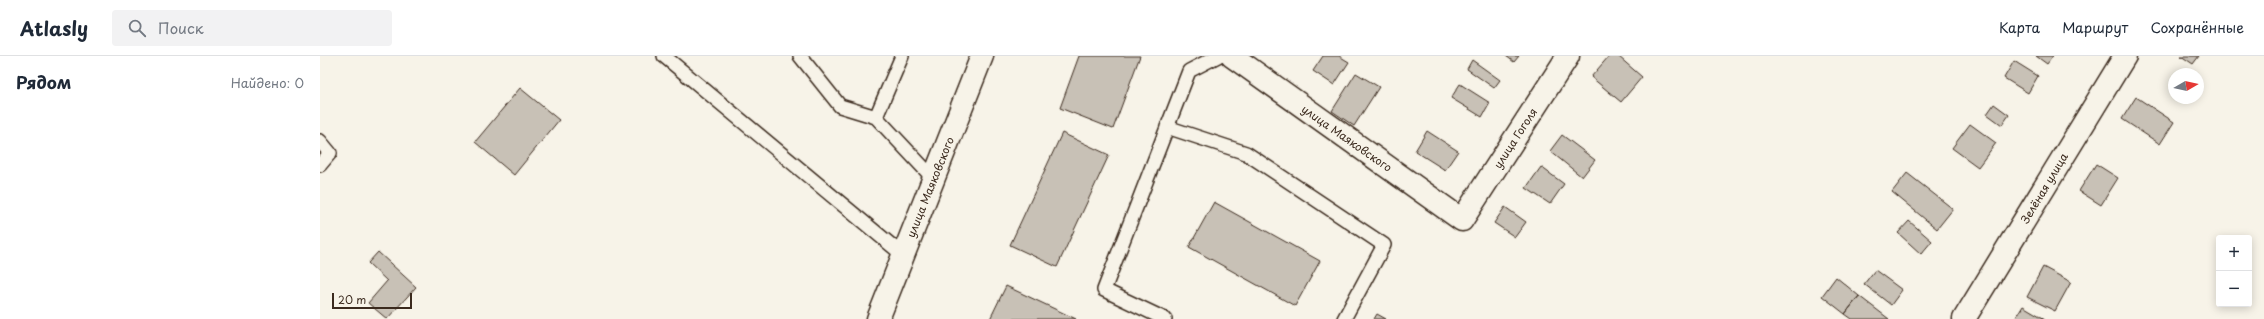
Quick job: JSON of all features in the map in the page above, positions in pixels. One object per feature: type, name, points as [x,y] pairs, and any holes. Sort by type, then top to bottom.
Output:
[{"type":"street","name":"улица Маяковского","points":[[878,319],[982,56]]},
{"type":"street","name":"улица Маяковского","points":[[1232,56],[1462,220]]},
{"type":"street","name":"улица Гоголя","points":[[1462,220],[1568,56]]},
{"type":"street","name":"Зелёная улица","points":[[1964,319],[2125,56]]},
{"type":"lane","points":[[664,56],[903,255]]},
{"type":"lane","points":[[800,56],[840,106],[876,117],[934,179]]},
{"type":"lane","points":[[876,117],[902,56]]},
{"type":"lane","points":[[1165,319],[1104,290],[1189,71],[1218,56]]},
{"type":"lane","points":[[1167,127],[1246,153],[1384,245],[1344,319]]},
{"type":"lane","points":[[320,141],[330,153],[320,165]]},
{"type":"building","points":[[1079,56],[1140,56],[1113,129],[1060,108]]},
{"type":"building","points":[[1323,56],[1339,56],[1349,62],[1334,85],[1313,71]]},
{"type":"building","points":[[1506,56],[1519,56],[1514,62]]},
{"type":"building","points":[[1609,56],[1618,56],[1642,77],[1621,102],[1591,77]]},
{"type":"building","points":[[2036,56],[2053,56],[2047,64]]},
{"type":"building","points":[[2181,56],[2199,56],[2193,64]]},
{"type":"building","points":[[1472,60],[1500,80],[1494,88],[1467,69]]},
{"type":"building","points":[[2014,61],[2038,76],[2028,93],[2004,78]]},
{"type":"building","points":[[1356,73],[1379,87],[1354,126],[1332,111]]},
{"type":"building","points":[[1460,84],[1490,103],[1482,117],[1451,98]]},
{"type":"building","points":[[520,88],[559,120],[514,175],[475,142]]},
{"type":"building","points":[[2136,97],[2174,122],[2160,144],[2122,119]]},
{"type":"building","points":[[1994,104],[2009,115],[2002,125],[1987,114]]},
{"type":"building","points":[[1970,124],[1996,143],[1978,167],[1952,148]]},
{"type":"building","points":[[1427,131],[1458,151],[1445,170],[1415,151]]},
{"type":"building","points":[[1062,133],[1109,155],[1057,267],[1010,245]]},
{"type":"building","points":[[1562,135],[1595,160],[1582,177],[1550,151]]},
{"type":"building","points":[[2096,164],[2118,178],[2101,205],[2079,191]]},
{"type":"building","points":[[1541,167],[1564,184],[1550,204],[1526,188]]},
{"type":"building","points":[[1907,173],[1953,209],[1937,229],[1892,192]]},
{"type":"building","points":[[1214,202],[1320,261],[1295,306],[1189,247]]},
{"type":"building","points":[[1505,207],[1526,222],[1515,237],[1494,223]]},
{"type":"building","points":[[1909,221],[1932,241],[1921,254],[1898,233]]},
{"type":"building","points":[[378,252],[416,287],[387,319],[368,303],[387,281],[368,263]]},
{"type":"building","points":[[2043,267],[2071,282],[2055,311],[2027,297]]},
{"type":"building","points":[[1875,270],[1902,290],[1891,305],[1864,284]]},
{"type":"building","points":[[1836,277],[1859,296],[1845,314],[1822,296]]},
{"type":"building","points":[[1006,286],[1076,319],[990,319]]},
{"type":"building","points":[[1859,296],[1889,319],[1852,319],[1845,314]]},
{"type":"building","points":[[2023,306],[2045,319],[2015,319]]},
{"type":"building","points":[[1377,314],[1386,319],[1374,319]]}]
